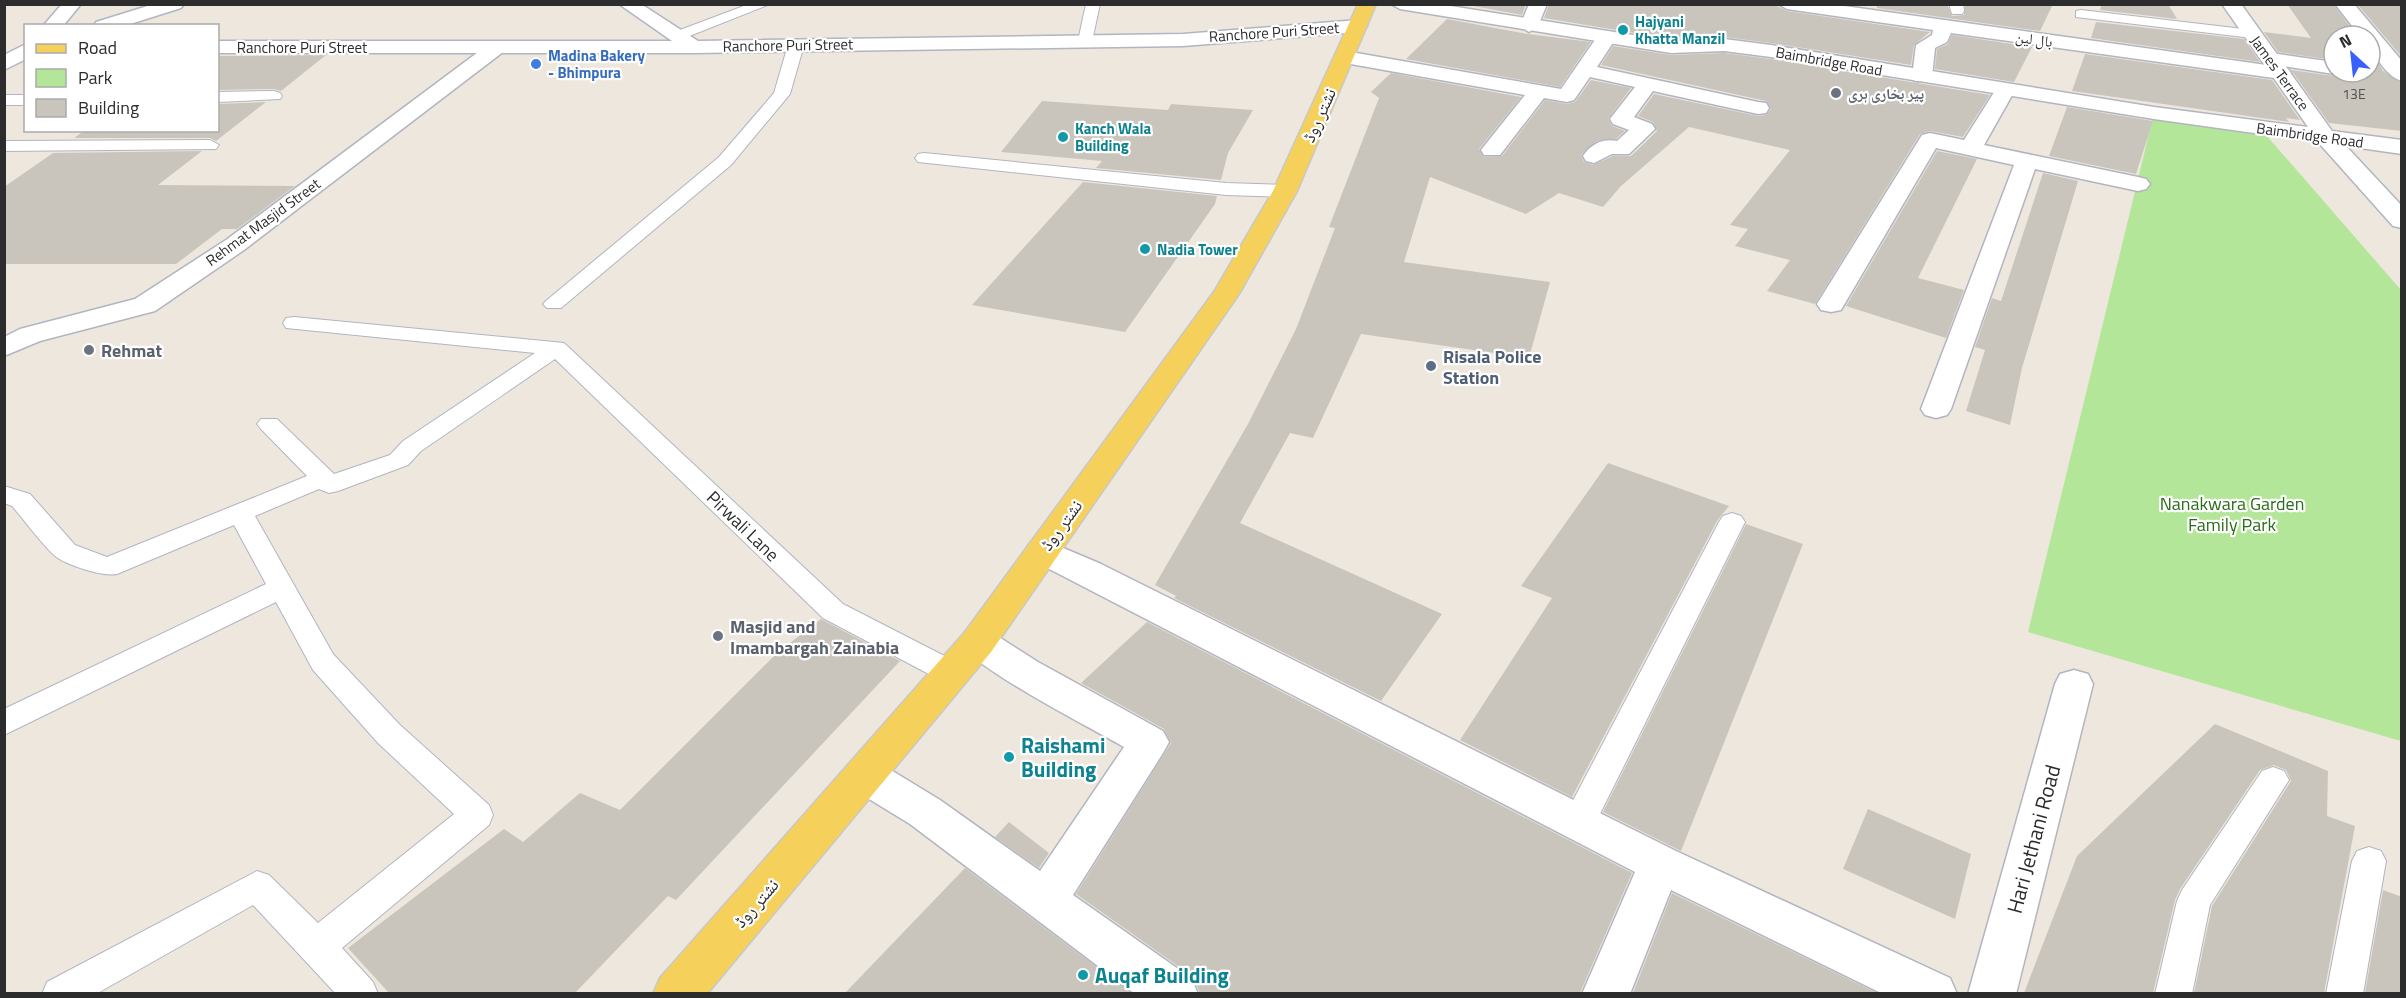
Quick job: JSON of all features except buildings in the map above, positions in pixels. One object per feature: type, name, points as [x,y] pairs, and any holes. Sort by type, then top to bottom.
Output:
[{"type":"main road","name":"نشتر روڈ","points":[[677,993],[866,776],[978,642],[1226,294],[1285,191],[1363,15]]},
{"type":"street","points":[[54,24],[72,4]]},
{"type":"street","points":[[110,24],[175,4]]},
{"type":"street","points":[[628,4],[694,47]]},
{"type":"street","name":"Baimbridge Road","points":[[1400,4],[1671,47],[1724,45],[2005,90],[2326,138],[2402,147]]},
{"type":"street","points":[[1529,26],[1538,4]]},
{"type":"street","name":"بال لین","points":[[1788,4],[1944,26],[2276,66],[2322,68]]},
{"type":"street","name":"James Terrace","points":[[2231,4],[2326,138],[2402,221]]},
{"type":"street","points":[[2344,4],[2360,24]]},
{"type":"street","name":"Ranchore Puri Street","points":[[219,47],[694,47],[1183,40],[1363,15]]},
{"type":"street","points":[[1922,77],[1926,45],[1940,38],[1944,26]]},
{"type":"street","points":[[1345,57],[1566,96],[1606,38]]},
{"type":"street","name":"Rehmat Masjid Street","points":[[4,348],[30,335],[145,305],[235,245],[496,48]]},
{"type":"street","points":[[4,63],[24,51]]},
{"type":"street","points":[[2382,51],[2402,76]]},
{"type":"street","points":[[1584,70],[1758,108]]},
{"type":"street","points":[[2382,74],[2402,76]]},
{"type":"street","points":[[1594,156],[1608,146],[1620,149],[1644,129],[1621,119],[1648,84]]},
{"type":"street","points":[[1971,148],[2005,90]]},
{"type":"street","points":[[1492,150],[1539,91]]},
{"type":"street","points":[[1831,304],[1930,140],[2138,184]]},
{"type":"street","points":[[1936,408],[2027,160]]},
{"type":"street","points":[[1042,551],[1660,864],[1933,993]]},
{"type":"street","points":[[978,642],[1149,742],[1045,900]]},
{"type":"street","name":"Hari Jethani Road","points":[[1992,993],[2074,684]]},
{"type":"street","points":[[866,776],[925,812],[1174,993]]},
{"type":"street","points":[[1606,993],[1660,864]]},
{"type":"lane","points":[[677,36],[763,4]]},
{"type":"lane","points":[[1085,41],[1093,4]]},
{"type":"lane","points":[[2080,15],[2252,34]]},
{"type":"lane","points":[[554,304],[725,161],[782,94],[796,45]]},
{"type":"lane","points":[[219,97],[274,96]]},
{"type":"lane","points":[[4,100],[24,100]]},
{"type":"lane","points":[[4,146],[210,145]]},
{"type":"lane","points":[[924,158],[1226,189],[1285,191]]},
{"type":"lane","points":[[294,323],[556,348]]},
{"type":"lane","points":[[269,424],[329,485],[399,460],[412,446],[556,348]]},
{"type":"lane","name":"Pirwali Lane","points":[[556,348],[832,611],[952,673]]},
{"type":"lane","points":[[4,494],[21,500],[66,551],[107,567],[324,478]]},
{"type":"lane","points":[[239,511],[323,662],[389,734],[477,815],[316,946]]},
{"type":"lane","points":[[1579,822],[1732,522]]},
{"type":"lane","points":[[4,723],[281,588]]},
{"type":"lane","points":[[2173,993],[2194,901],[2273,780]]},
{"type":"lane","points":[[2344,993],[2369,861]]},
{"type":"lane","points":[[60,993],[257,886],[360,993]]},
{"type":"green space","name":"Nanakwara Garden Family Park","points":[[2154,113],[2260,128],[2401,290],[2401,741],[2028,632]]},
{"type":"place","name":"Hajyani Khatta Manzil","points":[[1623,30]]},
{"type":"place","name":"Madina Bakery - Bhimpura","points":[[536,64]]},
{"type":"place","name":"پیر بخاری ہری","points":[[1836,93]]},
{"type":"place","name":"Kanch Wala Building","points":[[1063,137]]},
{"type":"place","name":"Nadia Tower","points":[[1145,249]]},
{"type":"place","name":"Rehmat","points":[[89,350]]},
{"type":"place","name":"Risala Police Station","points":[[1431,366]]},
{"type":"place","name":"Masjid and Imambargah Zainabia","points":[[718,636]]},
{"type":"place","name":"Raishami Building","points":[[1009,757]]},
{"type":"place","name":"Auqaf Building","points":[[1083,975]]}]
